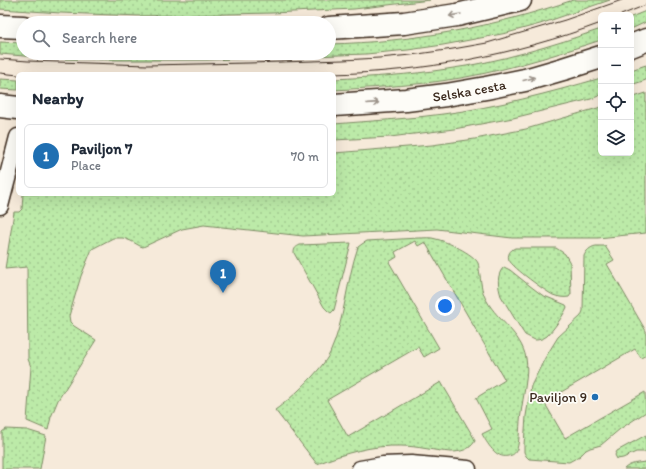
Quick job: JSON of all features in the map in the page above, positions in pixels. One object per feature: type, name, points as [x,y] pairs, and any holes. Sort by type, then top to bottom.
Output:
[{"type":"main road","points":[[336,28],[404,23],[457,15],[520,0]]},
{"type":"main road","points":[[0,26],[16,27]]},
{"type":"main road","points":[[634,45],[646,40]]},
{"type":"main road","name":"Selska cesta","points":[[336,105],[406,100],[466,92],[525,80],[598,58]]},
{"type":"main road","points":[[0,106],[16,108]]},
{"type":"street","points":[[0,206],[16,145]]},
{"type":"street","points":[[360,469],[383,465],[411,464],[468,469]]},
{"type":"green space","points":[[0,0],[430,0],[354,9],[272,13],[141,16],[0,9]]},
{"type":"green space","points":[[573,0],[610,0],[540,24],[507,33],[408,50],[336,55],[336,44],[391,40],[453,31],[543,10]]},
{"type":"green space","points":[[646,11],[646,22],[634,28],[634,16]]},
{"type":"green space","points":[[598,30],[598,41],[542,59],[481,74],[428,83],[336,90],[336,79],[376,77],[433,71],[466,66],[525,53]]},
{"type":"green space","points":[[0,42],[16,43],[16,55],[0,54]]},
{"type":"green space","points":[[646,65],[646,80],[634,84],[634,69]]},
{"type":"green space","points":[[0,79],[16,80],[16,90],[0,89]]},
{"type":"green space","points":[[598,79],[598,96],[513,118],[454,129],[390,137],[336,140],[336,124],[443,114],[483,108]]},
{"type":"green space","points":[[646,93],[646,233],[598,238],[512,238],[437,229],[303,236],[204,225],[182,229],[143,247],[123,238],[113,238],[92,249],[81,276],[69,316],[70,322],[74,326],[96,340],[58,400],[51,417],[48,430],[27,421],[31,367],[28,359],[27,267],[5,269],[14,212],[19,212],[22,209],[23,196],[336,196],[336,153],[432,145],[475,139],[526,129],[598,108],[598,156],[634,156],[634,97]]},
{"type":"green space","points":[[432,238],[441,240],[459,248],[475,259],[478,263],[485,298],[497,315],[514,334],[523,349],[526,358],[527,371],[520,417],[519,441],[516,451],[510,456],[504,456],[496,453],[486,442],[482,434],[492,429],[476,398],[505,380],[425,242],[418,246],[415,241],[395,252],[397,257],[389,262],[439,348],[424,357],[418,347],[327,400],[348,437],[441,382],[475,441],[470,447],[454,452],[407,446],[369,448],[338,456],[317,464],[275,410],[305,384],[320,368],[330,353],[339,327],[358,247],[367,241]]},
{"type":"green space","points":[[351,243],[334,310],[331,313],[324,307],[294,253],[294,250],[300,245]]},
{"type":"green space","points":[[596,246],[605,246],[614,260],[607,264],[646,331],[646,355],[641,358],[635,349],[544,402],[565,438],[645,392],[646,412],[620,429],[601,445],[586,450],[580,456],[569,462],[529,459],[524,452],[524,445],[526,416],[531,386],[545,358],[558,337],[581,316],[583,311],[584,256],[588,250]]},
{"type":"green space","points":[[515,248],[556,248],[565,254],[570,263],[571,294],[569,297],[553,295],[516,268],[508,258],[509,253]]},
{"type":"green space","points":[[504,267],[542,295],[566,305],[567,307],[561,318],[546,337],[535,340],[525,335],[501,296],[499,289],[499,277],[501,270]]},
{"type":"green space","points":[[6,429],[27,430],[46,436],[40,469],[2,469],[2,432]]},
{"type":"green space","points":[[646,435],[646,452],[636,452],[617,459],[615,455],[617,451]]},
{"type":"green space","points":[[646,462],[646,469],[624,469],[631,464]]},
{"type":"tram line","points":[[0,59],[147,65],[343,60],[411,55],[487,43],[565,20],[622,0]]},
{"type":"tram line","points":[[628,12],[646,5]]},
{"type":"tram line","points":[[336,74],[400,70],[468,60],[535,44],[598,24]]},
{"type":"tram line","points":[[0,73],[16,75]]},
{"type":"place","name":"Paviljon 7","points":[[223,293]]},
{"type":"place","name":"Paviljon 9","points":[[595,397]]}]
